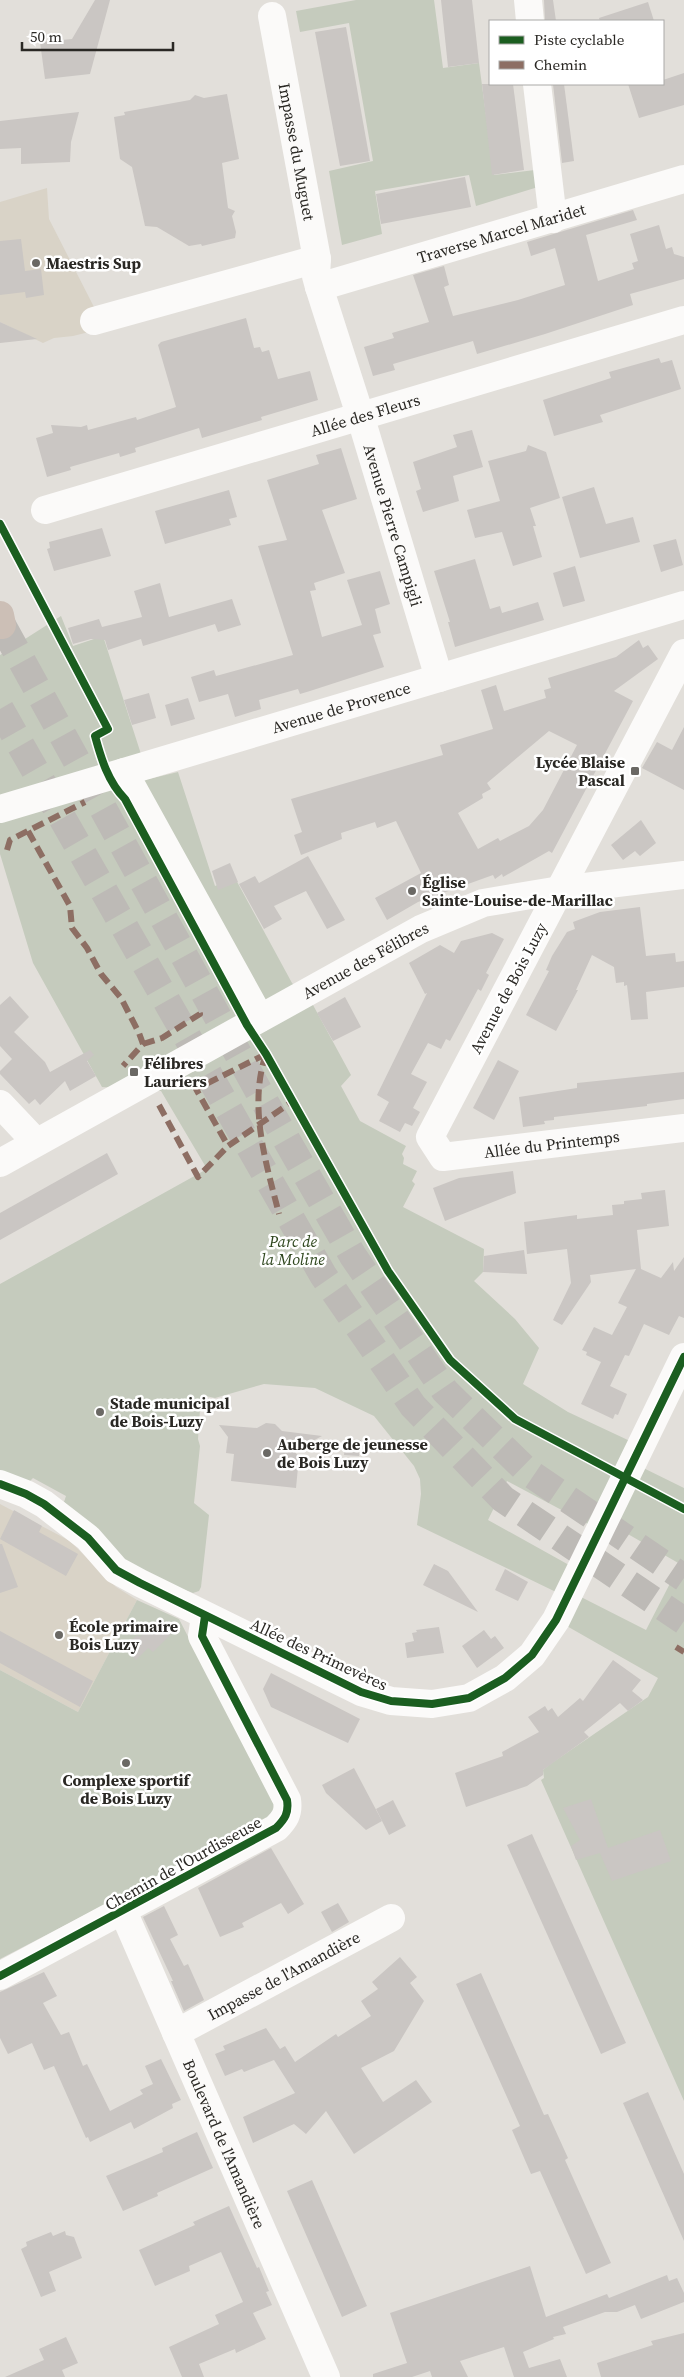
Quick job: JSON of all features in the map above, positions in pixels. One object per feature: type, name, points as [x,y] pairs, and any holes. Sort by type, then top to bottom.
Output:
[{"type":"street","points":[[528,0],[530,20]]},
{"type":"street","name":"Impasse du Muguet","points":[[272,16],[318,259],[316,276],[318,287]]},
{"type":"street","points":[[537,85],[553,219]]},
{"type":"street","name":"Traverse Marcel Maridet","points":[[318,287],[684,179]]},
{"type":"street","points":[[94,321],[318,259]]},
{"type":"street","name":"Avenue Pierre Campigli","points":[[318,287],[360,415],[439,678]]},
{"type":"street","name":"Allée des Fleurs","points":[[45,510],[684,320]]},
{"type":"street","name":"Avenue de Provence","points":[[0,809],[684,605]]},
{"type":"street","name":"Avenue de Bois Luzy","points":[[430,1137],[684,653]]},
{"type":"street","points":[[124,772],[260,1018]]},
{"type":"street","name":"Avenue des Félibres","points":[[0,1162],[421,929],[483,903],[560,890],[684,875]]},
{"type":"street","points":[[0,1104],[36,1142]]},
{"type":"street","name":"Allée du Printemps","points":[[430,1137],[443,1158],[684,1128]]},
{"type":"street","name":"Allée des Primevères","points":[[0,1484],[14,1488],[44,1504],[88,1538],[116,1570],[205,1616],[361,1692],[391,1701],[432,1704],[469,1698],[505,1678],[532,1655],[556,1620],[684,1357]]},
{"type":"street","name":"Chemin de l'Ourdisseuse","points":[[0,1976],[276,1828],[289,1811],[287,1800],[202,1636],[205,1616]]},
{"type":"street","name":"Boulevard de l'Amandière","points":[[123,1911],[326,2377]]},
{"type":"street","name":"Impasse de l'Amandière","points":[[176,2033],[391,1918]]},
{"type":"shaded area","name":"Maestris Sup","points":[[47,188],[49,219],[94,307],[93,331],[54,338],[43,343],[0,322],[0,202]]},
{"type":"shaded area","name":"École primaire Bois Luzy","points":[[0,1504],[70,1541],[116,1587],[137,1600],[78,1712],[0,1670]]},
{"type":"green space","points":[[356,0],[434,0],[443,68],[479,63],[494,175],[535,170],[538,187],[476,206],[469,175],[375,191],[382,234],[342,245],[329,171],[373,161],[349,23],[300,32],[296,11]]},
{"type":"green space","name":"Parc de la Moline","points":[[61,616],[73,646],[103,636],[149,779],[178,772],[215,886],[235,878],[292,983],[313,1005],[351,1075],[341,1086],[360,1121],[406,1146],[402,1154],[404,1158],[403,1164],[417,1171],[412,1181],[415,1184],[403,1207],[484,1249],[483,1272],[474,1281],[515,1319],[539,1348],[523,1384],[568,1412],[630,1441],[621,1457],[684,1488],[684,2101],[541,1780],[544,1778],[543,1770],[549,1765],[648,1697],[658,1678],[565,1625],[579,1596],[646,1630],[680,1564],[593,1514],[588,1524],[507,1481],[488,1520],[569,1565],[556,1592],[417,1525],[421,1494],[420,1479],[414,1466],[374,1416],[315,1388],[264,1384],[215,1398],[201,1395],[198,1439],[200,1446],[194,1503],[209,1515],[201,1587],[199,1591],[193,1593],[163,1582],[125,1560],[64,1502],[66,1496],[33,1478],[28,1483],[0,1470],[0,1284],[207,1169],[161,1091],[102,1087],[33,963],[0,854],[0,655]]},
{"type":"green space","name":"Complexe sportif de Bois Luzy","points":[[137,1600],[179,1619],[279,1814],[0,1959],[0,1670],[78,1712]]},
{"type":"building","points":[[95,0],[110,0],[90,74],[45,79],[40,42],[72,39]]},
{"type":"building","points":[[441,0],[472,0],[479,63],[448,67]]},
{"type":"building","points":[[544,0],[553,0],[556,20],[545,20]]},
{"type":"building","points":[[648,2],[654,20],[600,20],[599,18]]},
{"type":"building","points":[[346,27],[370,161],[340,166],[315,32]]},
{"type":"building","points":[[684,73],[684,105],[639,118],[628,85],[664,85],[664,80]]},
{"type":"building","points":[[482,84],[513,85],[524,170],[492,175]]},
{"type":"building","points":[[553,85],[564,85],[574,161],[562,163]]},
{"type":"building","points":[[227,94],[239,159],[222,163],[228,208],[235,211],[232,216],[236,232],[235,238],[202,246],[201,244],[189,246],[157,227],[145,226],[132,167],[120,159],[114,117],[125,115],[124,112],[190,100],[195,95],[204,98]]},
{"type":"building","points":[[79,112],[71,142],[70,162],[21,164],[21,148],[0,149],[0,121]]},
{"type":"building","points":[[465,177],[471,207],[381,224],[376,194]]},
{"type":"building","points":[[633,210],[637,220],[586,235],[598,281],[634,269],[632,263],[638,261],[630,234],[659,225],[666,249],[672,247],[674,254],[684,257],[684,279],[630,294],[633,305],[545,334],[477,354],[473,341],[393,364],[395,370],[373,376],[364,347],[394,338],[392,333],[429,322],[413,275],[444,266],[449,285],[444,287],[453,316],[518,300],[565,285],[555,248],[531,256],[527,242]]},
{"type":"building","points":[[21,239],[25,271],[41,269],[44,295],[26,298],[25,292],[0,295],[0,241]]},
{"type":"building","points":[[246,318],[254,348],[260,347],[262,352],[269,350],[278,379],[310,371],[318,400],[261,417],[262,420],[202,438],[199,428],[135,448],[136,452],[120,457],[119,453],[70,467],[71,470],[47,477],[36,438],[53,433],[51,425],[81,427],[87,425],[88,430],[136,417],[137,420],[176,407],[158,345],[161,342]]},
{"type":"building","points":[[0,322],[37,339],[0,343]]},
{"type":"building","points":[[659,358],[661,363],[672,360],[681,389],[600,415],[603,422],[554,436],[543,400],[611,378],[609,372]]},
{"type":"building","points":[[472,430],[483,467],[453,476],[459,501],[423,512],[416,491],[421,489],[413,462],[457,447],[453,435]]},
{"type":"building","points":[[528,445],[546,452],[560,498],[530,508],[536,526],[533,526],[542,557],[513,566],[502,532],[475,538],[467,510],[500,501],[488,461],[526,451]]},
{"type":"building","points":[[341,448],[357,499],[322,510],[345,573],[314,583],[316,590],[310,591],[322,637],[362,625],[347,580],[380,571],[390,604],[375,609],[381,633],[373,635],[384,667],[300,694],[298,689],[259,700],[261,709],[235,717],[228,694],[199,702],[191,677],[214,670],[216,676],[293,655],[258,546],[287,540],[267,480],[319,464],[316,455]]},
{"type":"building","points":[[594,487],[606,524],[633,517],[640,542],[580,558],[562,497]]},
{"type":"building","points":[[229,490],[237,517],[229,519],[231,525],[165,544],[155,511]]},
{"type":"building","points":[[102,528],[111,556],[54,571],[47,549],[50,548],[49,542]]},
{"type":"building","points":[[676,539],[683,565],[661,572],[653,545]]},
{"type":"building","points":[[475,559],[490,609],[500,606],[502,613],[538,602],[544,620],[455,647],[448,622],[450,622],[434,571]]},
{"type":"building","points":[[575,566],[585,601],[563,607],[553,573]]},
{"type":"building","points":[[160,583],[169,617],[232,599],[241,625],[218,632],[215,624],[143,646],[141,639],[108,650],[105,640],[91,639],[73,644],[68,628],[99,619],[102,627],[142,617],[134,591]]},
{"type":"building","points":[[639,640],[643,648],[648,645],[658,659],[614,691],[633,701],[552,853],[549,851],[503,877],[502,874],[495,879],[493,875],[418,902],[387,920],[375,898],[421,873],[396,821],[377,828],[375,822],[341,833],[342,839],[301,855],[294,835],[302,832],[291,799],[443,755],[440,745],[493,729],[481,690],[496,685],[504,711],[546,698],[544,690],[551,688],[548,678],[616,657]],"holes":[[[549,731],[577,745],[543,810],[529,826],[500,841],[498,838],[478,849],[458,813],[483,798],[482,794],[491,789],[487,783]]]},
{"type":"building","points":[[149,693],[156,718],[132,725],[124,700]]},
{"type":"building","points":[[188,698],[195,719],[171,726],[165,705]]},
{"type":"building","points":[[684,727],[684,790],[642,768],[657,742],[672,750]]},
{"type":"building","points":[[641,820],[656,843],[640,856],[635,851],[623,860],[611,845]]},
{"type":"building","points":[[308,856],[345,920],[327,929],[306,891],[274,906],[282,919],[264,929],[239,884],[255,876],[259,883]]},
{"type":"building","points":[[230,863],[238,882],[218,890],[212,871]]},
{"type":"building","points":[[640,907],[646,956],[675,953],[676,962],[684,961],[684,987],[646,992],[648,1019],[631,1020],[627,985],[624,986],[624,982],[616,983],[614,967],[592,955],[576,990],[578,990],[556,1031],[526,1015],[549,971],[546,970],[552,956],[567,932],[575,929],[573,922],[600,912]]},
{"type":"building","points":[[492,933],[504,939],[486,973],[489,975],[481,991],[478,989],[450,1041],[446,1039],[441,1049],[428,1043],[411,1074],[427,1082],[413,1108],[420,1112],[412,1126],[405,1123],[400,1132],[379,1121],[389,1102],[377,1095],[427,993],[425,994],[409,963],[440,945],[454,953],[461,941]]},
{"type":"building","points":[[10,996],[29,1017],[14,1032],[45,1062],[50,1072],[90,1050],[94,1055],[87,1061],[96,1076],[70,1091],[65,1081],[40,1105],[35,1099],[29,1104],[0,1074],[0,1071],[12,1059],[0,1046],[0,1005]]},
{"type":"building","points":[[345,997],[361,1027],[333,1041],[317,1013]]},
{"type":"building","points":[[498,1060],[519,1071],[494,1120],[473,1108]]},
{"type":"building","points":[[684,1072],[684,1099],[647,1104],[647,1106],[554,1117],[554,1120],[544,1121],[545,1124],[523,1127],[519,1097],[577,1088],[577,1083]]},
{"type":"building","points":[[107,1153],[118,1174],[0,1240],[0,1213]]},
{"type":"building","points":[[513,1171],[516,1193],[445,1221],[433,1188],[459,1178]]},
{"type":"building","points":[[665,1190],[669,1226],[637,1230],[641,1269],[661,1278],[673,1262],[674,1271],[684,1257],[684,1318],[679,1316],[669,1335],[644,1324],[629,1356],[625,1355],[610,1386],[627,1394],[618,1415],[615,1414],[613,1419],[581,1404],[601,1362],[586,1355],[587,1352],[582,1350],[594,1327],[612,1335],[627,1307],[618,1303],[636,1269],[590,1275],[591,1282],[562,1325],[553,1320],[571,1283],[567,1249],[527,1254],[524,1222],[577,1215],[577,1219],[613,1215],[612,1205],[624,1204],[624,1201],[642,1199],[641,1193]]},
{"type":"building","points":[[524,1250],[527,1274],[483,1272],[484,1256]]},
{"type":"building","name":"Auberge de jeunesse de Bois Luzy","points":[[266,1423],[275,1424],[282,1431],[322,1436],[294,1451],[299,1457],[296,1488],[231,1481],[234,1454],[226,1453],[228,1437],[219,1425],[257,1428]]},
{"type":"building","points":[[346,1439],[361,1440],[359,1456],[344,1455]]},
{"type":"building","points":[[14,1510],[42,1526],[39,1532],[78,1554],[66,1576],[0,1539]]},
{"type":"building","points":[[0,1544],[2,1544],[18,1587],[0,1593]]},
{"type":"building","points":[[434,1564],[448,1571],[478,1612],[423,1585]]},
{"type":"building","points":[[505,1569],[528,1582],[518,1601],[495,1590]]},
{"type":"building","points":[[158,1619],[172,1633],[153,1652],[148,1648],[136,1660],[124,1648],[137,1635],[140,1637]]},
{"type":"building","points":[[439,1627],[444,1653],[407,1658],[405,1643],[414,1641],[412,1633],[417,1632],[416,1630]]},
{"type":"building","points":[[484,1630],[491,1639],[495,1636],[504,1648],[477,1668],[462,1646]]},
{"type":"building","points":[[0,1631],[93,1681],[80,1707],[0,1663]]},
{"type":"building","points":[[613,1660],[641,1680],[632,1691],[643,1700],[628,1711],[620,1703],[584,1732],[589,1737],[543,1770],[543,1775],[527,1786],[466,1807],[455,1773],[503,1756],[502,1752],[539,1732],[528,1717],[545,1706],[548,1711],[552,1708],[558,1717],[580,1698],[583,1701]]},
{"type":"building","points":[[271,1673],[360,1719],[348,1743],[271,1707],[263,1689]]},
{"type":"building","points":[[354,1768],[382,1821],[366,1830],[326,1793],[322,1785]]},
{"type":"building","points":[[591,1799],[608,1848],[660,1830],[671,1861],[612,1881],[600,1853],[576,1860],[571,1846],[580,1840],[563,1808]]},
{"type":"building","points":[[393,1800],[406,1826],[389,1835],[376,1809]]},
{"type":"building","points":[[532,1834],[626,2043],[601,2054],[507,1845]]},
{"type":"building","points":[[271,1848],[304,1904],[288,1914],[281,1903],[242,1923],[244,1927],[220,1937],[198,1888]]},
{"type":"building","points":[[338,1903],[349,1922],[332,1932],[321,1912]]},
{"type":"building","points":[[164,1906],[178,1935],[170,1939],[184,1966],[188,1964],[204,2000],[184,2011],[171,1981],[173,1981],[143,1917]]},
{"type":"building","points":[[400,1957],[417,1977],[410,1983],[424,2001],[394,2051],[361,2068],[383,2102],[416,2080],[432,2102],[354,2154],[326,2111],[306,2134],[294,2124],[253,2143],[243,2117],[295,2093],[274,2060],[244,2072],[242,2069],[225,2076],[215,2054],[225,2050],[223,2046],[266,2028],[280,2049],[285,2046],[295,2062],[336,2034],[338,2037],[371,2016],[361,2001],[378,1989],[372,1982]]},
{"type":"building","points":[[44,1972],[57,1996],[43,2003],[61,2035],[69,2032],[83,2066],[87,2064],[110,2111],[143,2094],[140,2090],[153,2084],[145,2066],[161,2059],[181,2100],[172,2104],[173,2108],[134,2129],[131,2122],[90,2142],[88,2137],[86,2138],[54,2066],[44,2070],[32,2043],[8,2054],[0,2038],[0,1992]]},
{"type":"building","points":[[481,1973],[544,2115],[548,2114],[568,2158],[565,2160],[611,2263],[586,2274],[540,2171],[531,2174],[512,2130],[520,2126],[456,1984]]},
{"type":"building","points":[[648,2092],[684,2174],[684,2241],[623,2103]]},
{"type":"building","points":[[197,2132],[213,2168],[157,2193],[158,2196],[123,2211],[106,2176],[163,2152],[162,2148]]},
{"type":"building","points":[[312,2180],[367,2306],[342,2317],[287,2191]]},
{"type":"building","points":[[229,2206],[269,2291],[266,2292],[272,2305],[253,2313],[266,2339],[236,2353],[235,2349],[199,2364],[204,2377],[182,2377],[169,2347],[219,2324],[215,2315],[243,2302],[221,2252],[189,2266],[190,2271],[155,2286],[139,2250],[195,2225],[193,2222]]},
{"type":"building","points":[[65,2231],[66,2235],[74,2237],[82,2258],[49,2272],[56,2291],[41,2297],[21,2249],[27,2246],[26,2242],[51,2232],[53,2236]]},
{"type":"building","points":[[530,2266],[546,2317],[607,2294],[609,2298],[667,2275],[669,2281],[677,2278],[684,2293],[684,2302],[641,2319],[635,2305],[617,2312],[605,2312],[563,2327],[566,2334],[553,2337],[554,2339],[523,2352],[529,2368],[560,2359],[567,2377],[514,2377],[504,2347],[460,2361],[468,2377],[432,2377],[430,2371],[412,2377],[373,2377],[373,2374],[407,2363],[390,2313]]},
{"type":"building","points":[[684,2333],[684,2377],[601,2377],[597,2363],[653,2345],[651,2341]]},
{"type":"building","points":[[66,2337],[78,2363],[62,2370],[65,2377],[5,2377],[44,2360],[39,2349]]},
{"type":"tunnel","points":[[2,625],[258,1090],[353,1256],[445,1391],[528,1472],[684,1578]]},
{"type":"tunnel","points":[[0,709],[323,1275],[413,1406],[503,1499],[684,1621]]},
{"type":"marked path","points":[[7,850],[10,840],[85,802]]},
{"type":"marked path","points":[[28,831],[70,906],[72,928],[87,948],[101,974],[121,998],[139,1033],[143,1044],[123,1066]]},
{"type":"marked path","points":[[143,1044],[162,1038],[200,1014],[199,1011]]},
{"type":"marked path","points":[[266,1054],[196,1089],[228,1146],[293,1101]]},
{"type":"marked path","points":[[266,1054],[261,1074],[259,1114],[264,1155],[279,1214]]},
{"type":"marked path","points":[[159,1105],[198,1177],[228,1146]]},
{"type":"marked path","points":[[676,1647],[684,1652]]},
{"type":"cycle path","points":[[0,524],[108,729],[95,736],[103,761],[114,785],[125,799],[247,1025],[266,1054],[388,1271],[450,1360],[515,1419],[684,1509]]},
{"type":"cycle path","points":[[0,1484],[26,1494],[44,1504],[88,1538],[116,1570],[361,1692],[391,1701],[432,1704],[469,1698],[505,1678],[532,1655],[556,1620],[684,1357]]},
{"type":"cycle path","points":[[0,1976],[276,1828],[284,1819],[287,1812],[287,1800],[202,1636],[205,1616]]},
{"type":"place","name":"Maestris Sup","points":[[36,263]]},
{"type":"place","name":"Lycée Blaise Pascal","points":[[635,771]]},
{"type":"place","name":"Église Sainte-Louise-de-Marillac","points":[[412,891]]},
{"type":"place","name":"Félibres Lauriers","points":[[134,1072]]},
{"type":"place","name":"Stade municipal de Bois-Luzy","points":[[100,1412]]},
{"type":"place","name":"Auberge de jeunesse de Bois Luzy","points":[[267,1453]]},
{"type":"place","name":"École primaire Bois Luzy","points":[[59,1635]]},
{"type":"place","name":"Complexe sportif de Bois Luzy","points":[[126,1763]]}]
